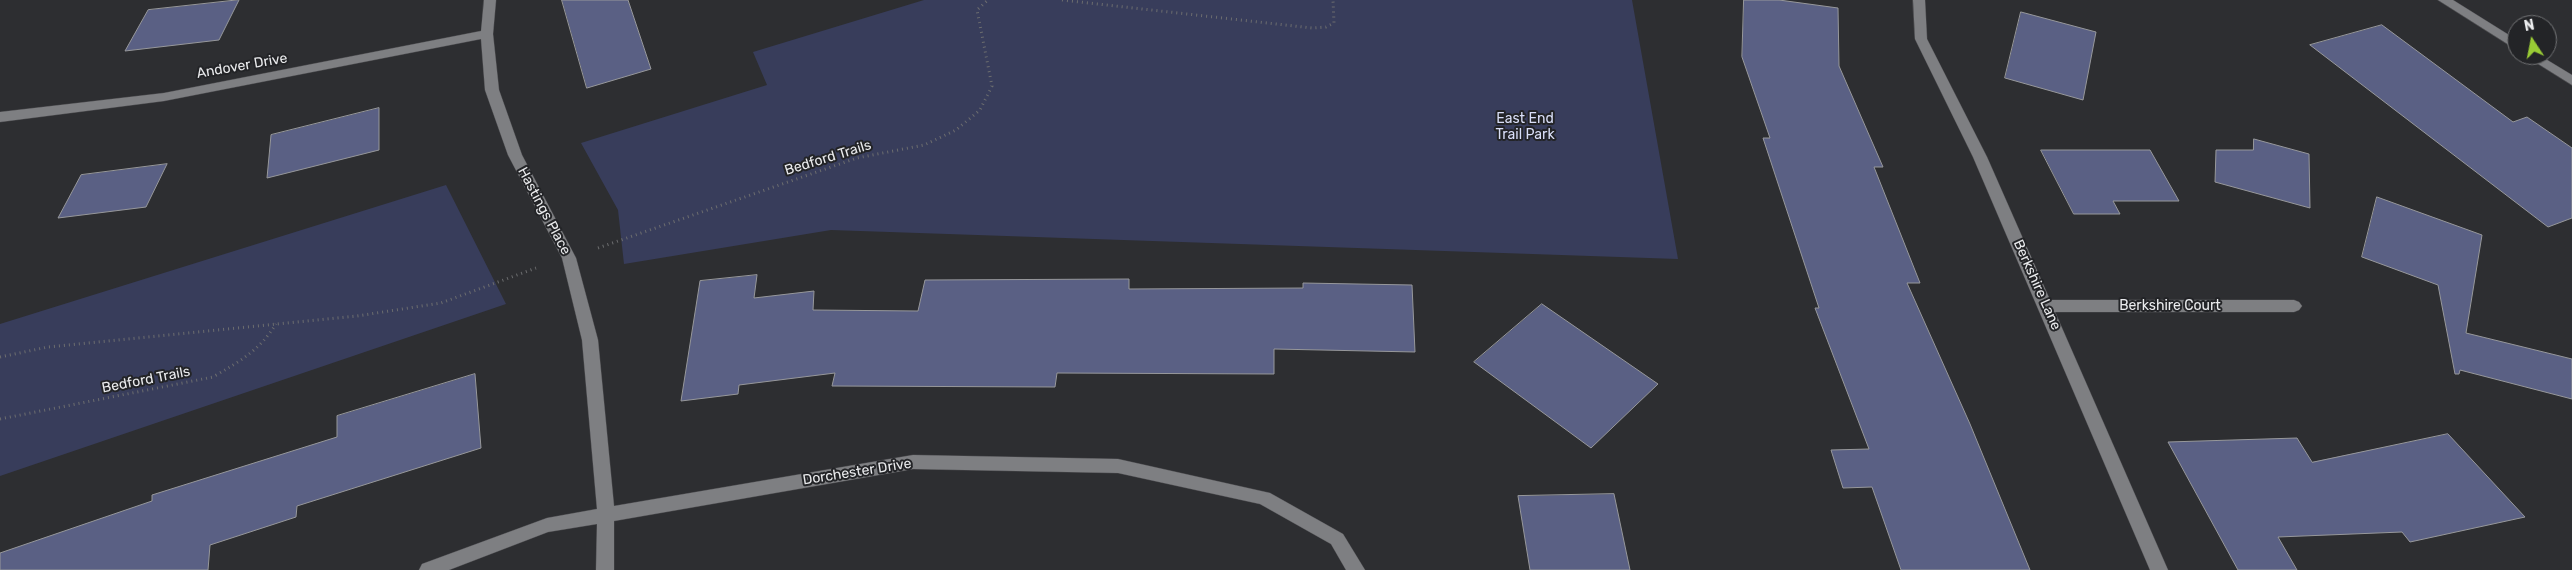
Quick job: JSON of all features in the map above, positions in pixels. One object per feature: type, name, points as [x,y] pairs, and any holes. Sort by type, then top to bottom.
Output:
[{"type":"street","name":"Hastings Place","points":[[490,0],[487,34],[492,90],[515,155],[569,258],[590,340],[606,514],[605,570]]},
{"type":"street","name":"Berkshire Lane","points":[[1919,0],[1921,39],[1980,157],[2047,306],[2159,570]]},
{"type":"street","points":[[2444,0],[2507,40]]},
{"type":"street","name":"Andover Drive","points":[[0,117],[164,97],[487,34]]},
{"type":"street","points":[[2546,65],[2572,82]]},
{"type":"street","name":"Berkshire Court","points":[[2047,306],[2294,306]]},
{"type":"street","name":"Dorchester Drive","points":[[428,570],[547,525],[913,462],[1118,466],[1264,498],[1336,539],[1356,570]]},
{"type":"path","name":"Bedford Trails","points":[[595,248],[857,158],[924,144],[956,130],[980,110],[992,86],[977,10],[988,0]]},
{"type":"path","points":[[1062,0],[1312,28],[1326,27],[1334,22],[1333,0]]},
{"type":"path","points":[[0,357],[48,348],[358,316],[441,303],[536,268]]},
{"type":"path","name":"Bedford Trails","points":[[0,419],[213,377],[244,359],[265,342],[276,324]]},
{"type":"green space","name":"East End Trail Park","points":[[924,0],[1632,0],[1678,259],[831,230],[624,264],[618,210],[581,143],[767,85],[753,52]]},
{"type":"green space","points":[[446,185],[506,304],[0,476],[0,324]]},
{"type":"building","points":[[239,0],[219,40],[125,51],[148,10]]},
{"type":"building","points":[[562,0],[628,0],[651,69],[587,88]]},
{"type":"building","points":[[1744,0],[1779,0],[1838,8],[1839,66],[1883,167],[1874,167],[1920,283],[1907,283],[1970,424],[2030,570],[1901,570],[1872,487],[1843,488],[1831,450],[1869,449],[1815,308],[1819,308],[1763,138],[1770,138],[1742,57]]},
{"type":"building","points":[[2021,12],[2096,32],[2083,100],[2005,78]]},
{"type":"building","points":[[2382,25],[2513,122],[2527,117],[2572,148],[2572,218],[2548,227],[2310,45]]},
{"type":"building","points":[[379,108],[379,150],[267,178],[271,135]]},
{"type":"building","points":[[2254,139],[2309,154],[2310,208],[2215,182],[2216,150],[2253,150]]},
{"type":"building","points":[[2041,150],[2150,150],[2179,201],[2113,201],[2120,214],[2074,214]]},
{"type":"building","points":[[167,164],[146,207],[58,218],[81,175]]},
{"type":"building","points":[[2377,197],[2482,235],[2466,333],[2572,359],[2572,399],[2460,370],[2459,374],[2455,374],[2438,285],[2362,257]]},
{"type":"building","points":[[757,275],[754,298],[814,291],[813,310],[918,311],[925,280],[1129,279],[1129,289],[1303,288],[1303,283],[1412,285],[1415,352],[1274,349],[1274,374],[1057,373],[1055,387],[832,386],[835,373],[739,385],[738,394],[681,401],[700,281]]},
{"type":"building","points":[[1542,304],[1658,384],[1591,448],[1474,362]]},
{"type":"building","points":[[475,374],[481,448],[297,506],[296,517],[210,545],[208,570],[0,570],[0,553],[152,501],[152,495],[337,437],[337,416]]},
{"type":"building","points":[[2448,434],[2525,517],[2410,542],[2402,532],[2278,537],[2297,570],[2238,570],[2168,442],[2297,438],[2312,462]]},
{"type":"building","points":[[1614,494],[1630,570],[1530,570],[1518,496]]}]
